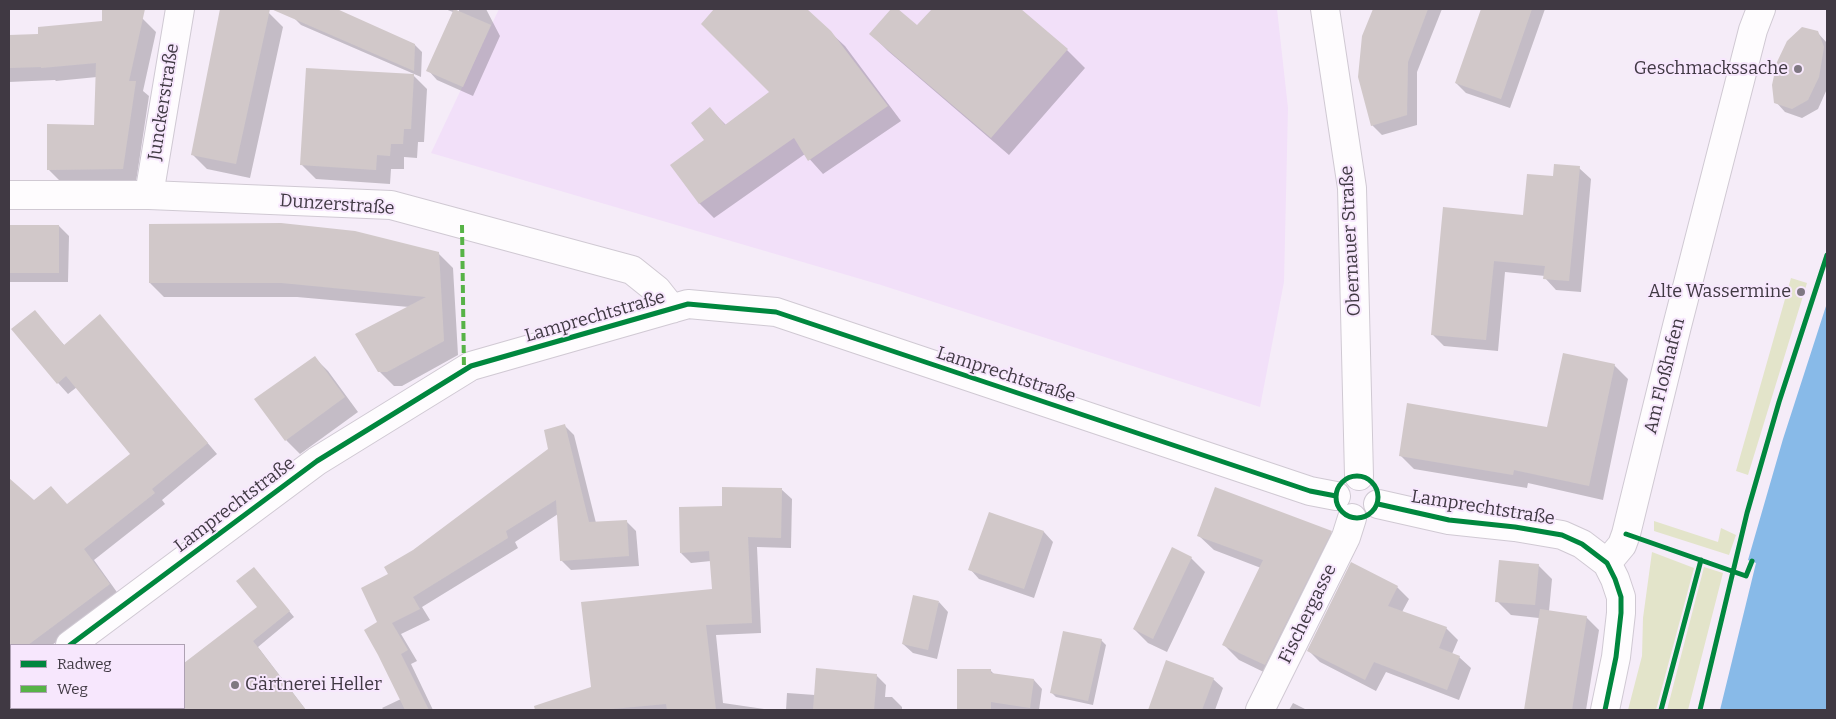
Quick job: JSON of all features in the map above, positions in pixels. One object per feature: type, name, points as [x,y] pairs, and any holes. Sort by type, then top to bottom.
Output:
[{"type":"street","name":"Junckerstraße","points":[[149,195],[180,9]]},
{"type":"street","name":"Obernauer Straße","points":[[1325,9],[1352,188],[1359,476]]},
{"type":"street","name":"Am Floßhafen","points":[[1606,562],[1622,544],[1626,534],[1753,30],[1761,9]]},
{"type":"street","name":"Dunzerstraße","points":[[9,195],[149,195],[391,205],[632,270],[657,290],[672,309]]},
{"type":"street","name":"Lamprechtstraße","points":[[71,644],[317,461],[471,366],[688,304],[776,312],[1310,491],[1336,496]]},
{"type":"street","points":[[1352,476],[1359,476],[1371,480],[1376,485],[1378,504],[1364,518],[1352,518],[1344,514],[1340,509],[1336,496],[1340,484],[1352,476]]},
{"type":"street","name":"Lamprechtstraße","points":[[1378,504],[1449,520],[1516,527],[1562,535],[1582,544],[1606,562]]},
{"type":"street","name":"Fischergasse","points":[[1260,710],[1346,537],[1352,518]]},
{"type":"street","points":[[1605,710],[1616,657],[1622,614],[1621,597],[1615,579],[1606,562]]},
{"type":"shaded area","points":[[499,9],[1277,9],[1288,108],[1284,282],[1260,407],[881,285],[431,153]]},
{"type":"green space","points":[[1791,278],[1807,283],[1748,475],[1736,471]]},
{"type":"green space","points":[[1654,521],[1718,542],[1721,528],[1736,535],[1729,555],[1654,531]]},
{"type":"green space","points":[[1652,552],[1694,568],[1656,710],[1628,710],[1642,656],[1643,618]]},
{"type":"green space","points":[[1704,567],[1723,573],[1688,710],[1667,710]]},
{"type":"water","points":[[1827,303],[1827,710],[1720,710],[1756,563],[1748,560],[1783,439]]},
{"type":"building","points":[[102,9],[145,9],[129,81],[136,81],[123,169],[47,170],[47,124],[94,125],[96,63],[41,68],[9,68],[9,35],[38,34],[38,27],[102,21]]},
{"type":"building","points":[[220,9],[270,9],[236,164],[191,155]]},
{"type":"building","points":[[271,9],[337,9],[415,44],[414,71]]},
{"type":"building","points":[[454,9],[491,25],[463,87],[426,71]]},
{"type":"building","points":[[714,9],[807,9],[831,31],[888,106],[808,161],[794,138],[699,204],[670,165],[704,140],[691,123],[710,107],[725,125],[769,92],[701,24]]},
{"type":"building","points":[[891,9],[898,9],[917,25],[932,9],[1021,9],[1068,49],[991,138],[869,34]]},
{"type":"building","points":[[1373,9],[1428,9],[1408,62],[1407,115],[1371,126],[1358,77],[1362,36]]},
{"type":"building","points":[[1481,9],[1532,9],[1501,99],[1455,83]]},
{"type":"building","name":"Geschmackssache","points":[[1802,27],[1818,31],[1824,47],[1819,77],[1808,100],[1792,109],[1774,103],[1772,85],[1777,62],[1787,41]]},
{"type":"building","points":[[306,68],[414,74],[411,129],[404,129],[403,144],[391,144],[390,156],[377,155],[376,170],[300,165]]},
{"type":"building","points":[[1554,164],[1580,166],[1569,281],[1543,279],[1545,266],[1494,261],[1486,340],[1431,335],[1443,207],[1523,215],[1527,174],[1553,176]]},
{"type":"building","points":[[281,223],[355,231],[439,252],[444,341],[387,372],[378,372],[355,334],[426,297],[282,283],[149,283],[149,224]]},
{"type":"building","points":[[9,225],[59,225],[59,273],[9,273]]},
{"type":"building","points":[[35,310],[64,345],[100,314],[208,443],[152,489],[155,493],[84,549],[110,584],[29,644],[9,645],[9,478],[34,500],[51,486],[67,504],[130,454],[66,376],[57,384],[11,329]]},
{"type":"building","points":[[1563,353],[1615,364],[1589,486],[1514,470],[1513,475],[1399,456],[1407,403],[1547,427]]},
{"type":"building","points":[[315,356],[345,397],[285,441],[254,399]]},
{"type":"building","points":[[565,424],[589,522],[627,520],[629,556],[560,561],[556,500],[506,531],[508,538],[413,597],[420,609],[392,623],[408,650],[401,654],[429,710],[405,710],[364,630],[377,622],[361,588],[388,574],[384,567],[413,550],[548,449],[544,430]]},
{"type":"building","points":[[722,487],[782,488],[781,538],[748,537],[752,623],[706,625],[716,710],[667,710],[666,704],[601,710],[535,710],[534,706],[591,687],[581,602],[712,589],[709,551],[680,553],[679,507],[722,506]]},
{"type":"building","points":[[1215,487],[1332,531],[1265,665],[1222,645],[1263,560],[1197,536]]},
{"type":"building","points":[[989,512],[1044,531],[1024,589],[968,570]]},
{"type":"building","points":[[1172,547],[1192,557],[1153,639],[1133,629]]},
{"type":"building","points":[[1499,560],[1539,564],[1535,605],[1495,602]]},
{"type":"building","points":[[1351,562],[1398,586],[1388,606],[1447,627],[1439,648],[1460,656],[1447,690],[1374,662],[1365,680],[1307,651]]},
{"type":"building","name":"Gärtnerei Heller","points":[[254,567],[290,611],[253,641],[306,710],[184,710],[185,662],[257,607],[236,581]]},
{"type":"building","points":[[913,595],[939,601],[928,650],[902,644]]},
{"type":"building","points":[[1540,609],[1587,616],[1572,710],[1524,710]]},
{"type":"building","points":[[1063,631],[1102,639],[1088,701],[1050,693]]},
{"type":"building","points":[[1166,660],[1214,678],[1202,710],[1148,710]]},
{"type":"building","points":[[816,668],[877,674],[874,710],[813,710]]},
{"type":"building","points":[[957,669],[991,669],[991,673],[1034,679],[1030,708],[991,702],[991,710],[957,710]]},
{"type":"marked path","points":[[462,225],[464,371]]},
{"type":"cycle path","points":[[1700,710],[1747,513],[1779,402],[1827,255]]},
{"type":"cycle path","points":[[71,644],[317,461],[471,366],[688,304],[776,312],[1310,491],[1336,496]]},
{"type":"cycle path","points":[[1361,476],[1369,479],[1375,485],[1378,497],[1375,509],[1369,515],[1353,518],[1345,515],[1339,509],[1336,493],[1339,485],[1345,479],[1361,476]]},
{"type":"cycle path","points":[[1378,504],[1449,520],[1515,527],[1562,535],[1582,544],[1607,563],[1621,597],[1621,613],[1616,657],[1605,710]]},
{"type":"cycle path","points":[[1626,534],[1746,576],[1752,561]]},
{"type":"cycle path","points":[[1661,710],[1701,560]]},
{"type":"place","name":"Geschmackssache","points":[[1798,69]]},
{"type":"place","name":"Alte Wassermine","points":[[1801,292]]},
{"type":"place","name":"Gärtnerei Heller","points":[[235,685]]}]
